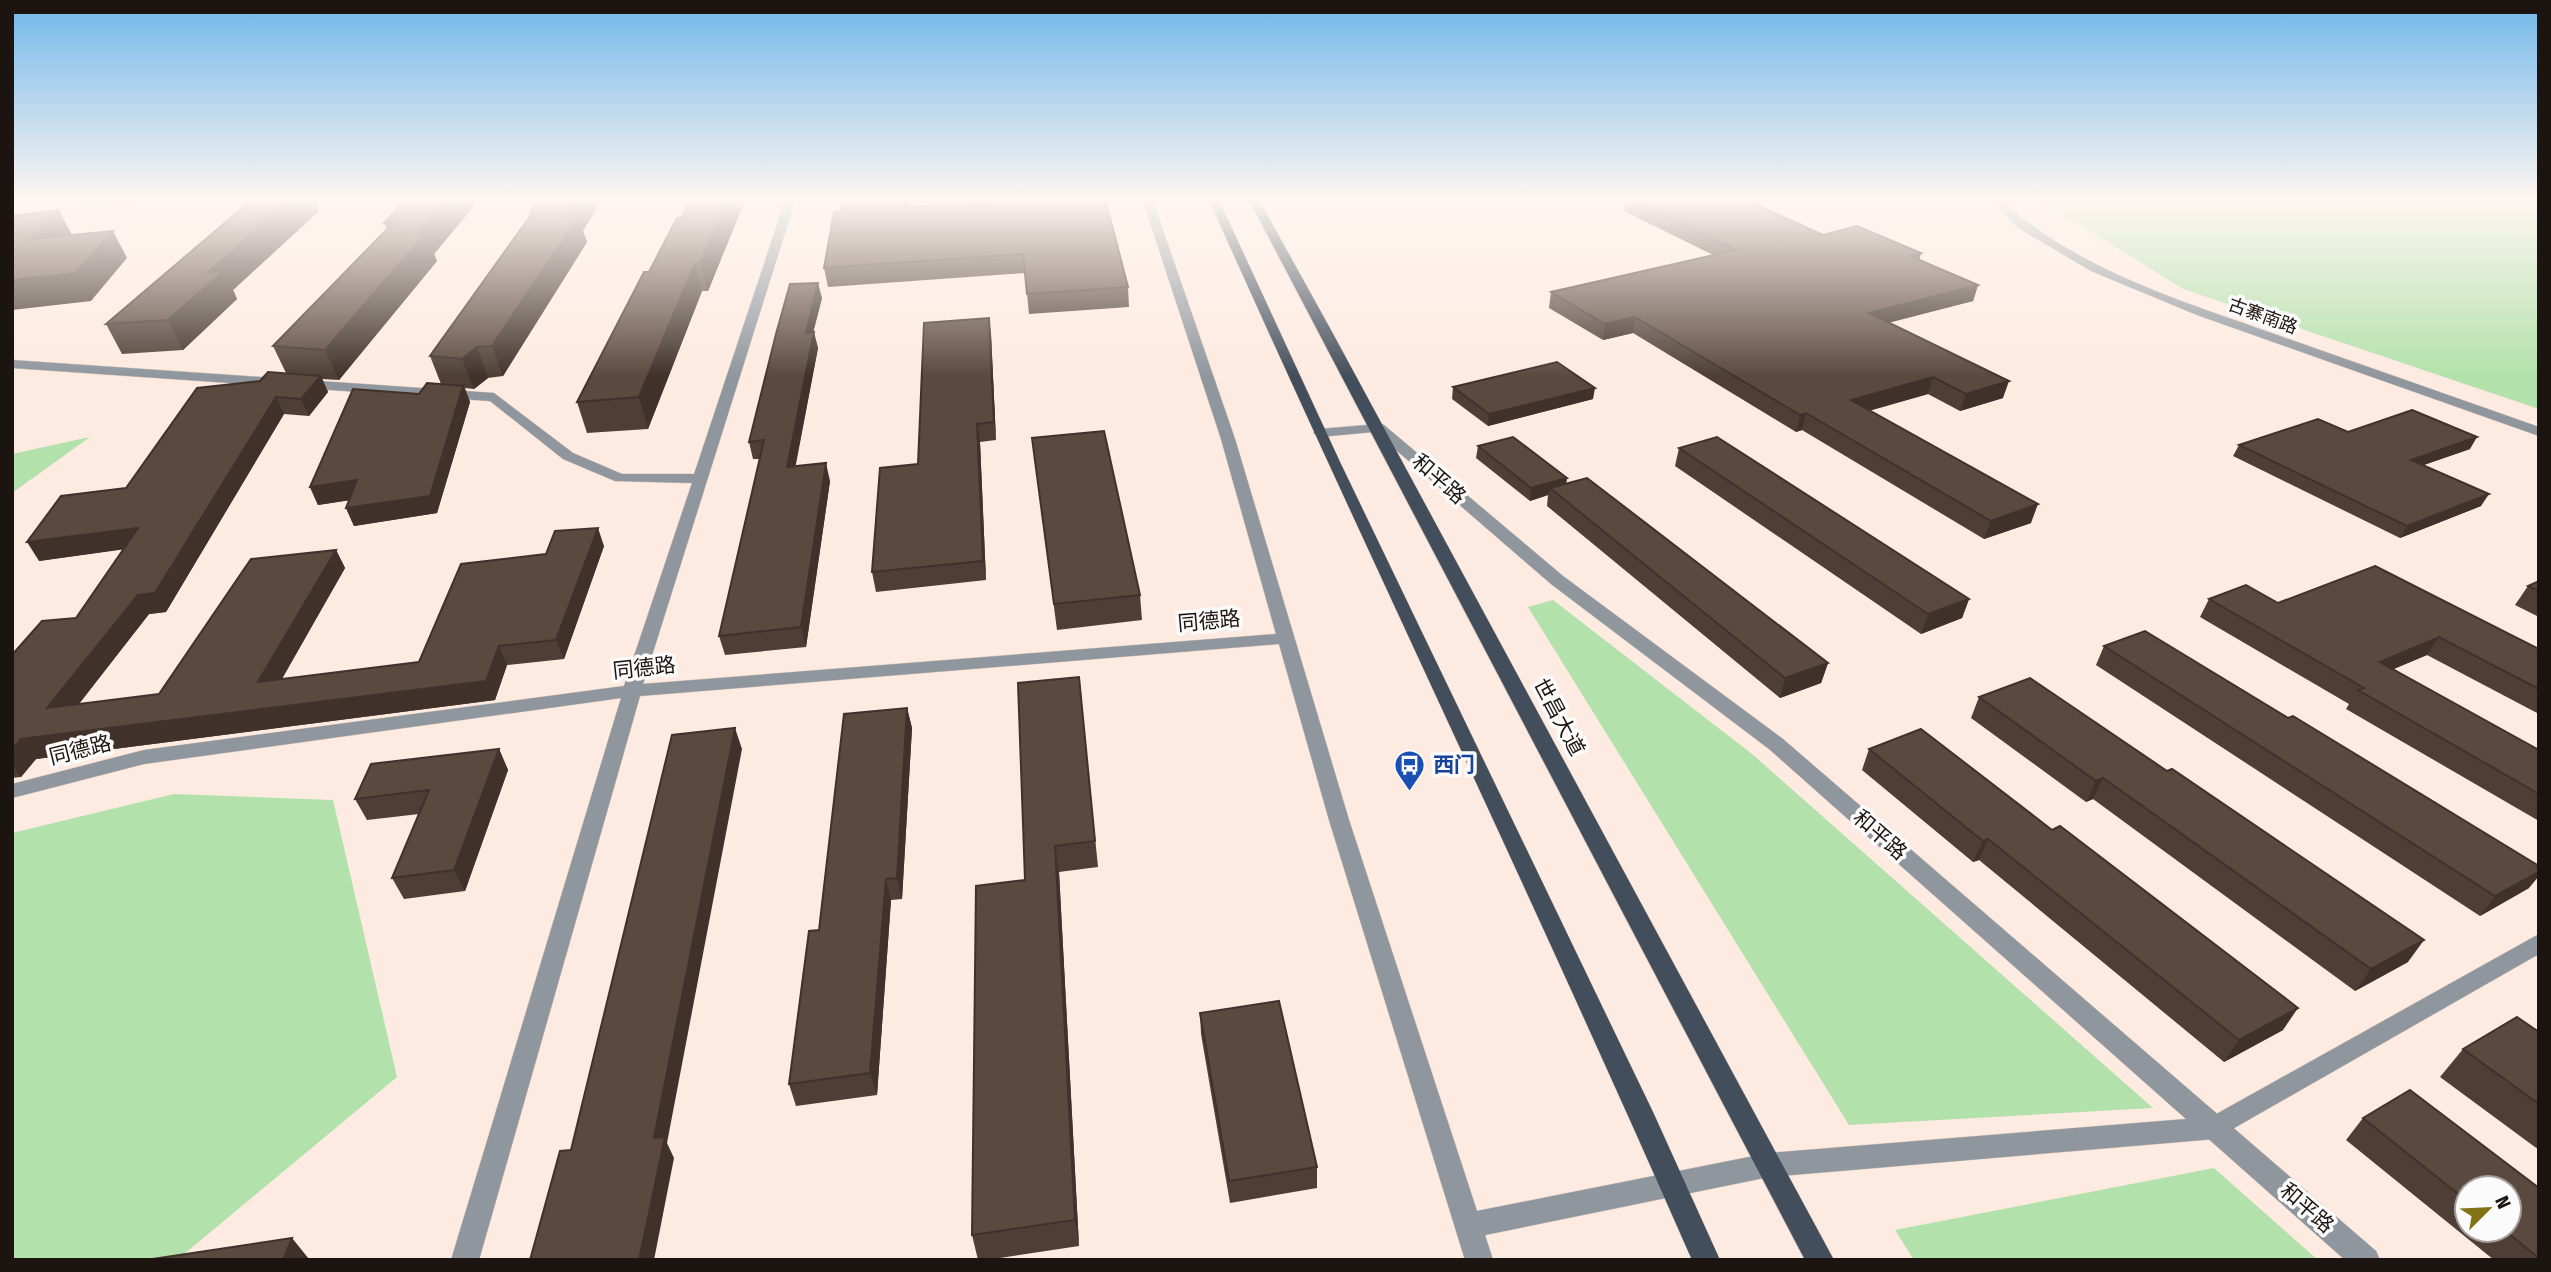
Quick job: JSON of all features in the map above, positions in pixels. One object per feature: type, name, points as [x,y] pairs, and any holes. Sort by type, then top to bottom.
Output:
[{"type":"main road","points":[[1240,257],[1640,1112],[1706,1260]]},
{"type":"main road","name":"世昌大道","points":[[1286,257],[1379,428],[1724,1086],[1820,1260]]},
{"type":"street","points":[[465,1260],[632,691],[772,257]]},
{"type":"street","points":[[1167,257],[1228,439],[1343,833],[1479,1260]]},
{"type":"street","name":"古寨南路","points":[[2075,257],[2095,269],[2200,312],[2539,432]]},
{"type":"street","points":[[12,364],[494,397],[568,456],[620,478],[702,479]]},
{"type":"street","points":[[1320,433],[1379,428]]},
{"type":"street","name":"和平路","points":[[1379,428],[1556,580],[1776,744],[2366,1260]]},
{"type":"street","name":"同德路","points":[[12,791],[144,757],[632,691],[1286,638]]},
{"type":"street","points":[[1468,1226],[1769,1165],[2215,1128],[2539,943]]},
{"type":"green space","points":[[2132,257],[2539,257],[2539,409],[2183,289]]},
{"type":"green space","points":[[90,437],[12,493],[12,454]]},
{"type":"green space","points":[[1553,600],[1752,754],[2153,1108],[1849,1125],[1528,607]]},
{"type":"green space","points":[[174,794],[333,800],[397,1077],[177,1260],[12,1260],[12,833]]},
{"type":"green space","points":[[2214,1168],[2318,1260],[1914,1260],[1895,1230]]},
{"type":"building","points":[[12,257],[90,257],[76,273],[12,280]]},
{"type":"building","points":[[184,257],[225,257],[208,272],[224,271],[168,320],[106,324]]},
{"type":"building","points":[[359,257],[405,257],[325,350],[273,346]]},
{"type":"building","points":[[501,257],[551,257],[492,346],[477,347],[462,359],[430,356]]},
{"type":"building","points":[[657,257],[703,257],[700,263],[695,263],[639,397],[577,402],[644,272],[649,272]]},
{"type":"building","points":[[826,257],[975,257],[824,268]]},
{"type":"building","points":[[1023,257],[1120,257],[1128,287],[1027,294]]},
{"type":"building","points":[[1704,257],[1913,257],[1978,285],[1869,313],[2009,381],[1966,394],[1933,377],[1851,400],[2038,504],[1991,521],[1806,413],[1800,415],[1635,317],[1605,324],[1551,292]]},
{"type":"building","points":[[818,283],[806,333],[814,332],[787,467],[826,463],[801,627],[719,636],[764,440],[749,442],[790,284]]},
{"type":"building","points":[[989,318],[994,422],[977,424],[983,561],[872,572],[880,468],[918,464],[924,323]]},
{"type":"building","points":[[1557,362],[1595,388],[1489,414],[1453,387]]},
{"type":"building","points":[[268,372],[321,376],[301,399],[276,397],[155,593],[138,595],[47,708],[159,694],[251,559],[336,550],[258,682],[419,662],[461,564],[546,554],[555,531],[598,528],[556,640],[499,646],[486,681],[21,739],[12,750],[12,655],[42,621],[76,618],[138,528],[27,542],[61,496],[126,488],[197,388],[260,381]]},
{"type":"building","points":[[427,383],[463,386],[430,496],[346,508],[357,480],[310,487],[353,389],[419,394]]},
{"type":"building","points":[[2412,410],[2477,437],[2411,460],[2489,494],[2407,526],[2239,445],[2318,419],[2348,432]]},
{"type":"building","points":[[1104,431],[1140,595],[1054,604],[1032,438]]},
{"type":"building","points":[[1513,437],[1567,478],[1531,488],[1478,446]]},
{"type":"building","points":[[1717,437],[1969,599],[1928,614],[1679,448]]},
{"type":"building","points":[[1587,478],[1828,663],[1785,678],[1550,488]]},
{"type":"building","points":[[2375,566],[2539,649],[2539,689],[2439,637],[2380,662],[2539,750],[2539,794],[2358,690],[2364,688],[2209,599],[2246,585],[2278,603]]},
{"type":"building","points":[[2539,581],[2539,591],[2528,586]]},
{"type":"building","points":[[2145,631],[2288,718],[2293,716],[2539,866],[2539,872],[2495,896],[2104,646]]},
{"type":"building","points":[[1079,677],[1095,841],[1055,846],[1075,1220],[972,1235],[976,886],[1025,880],[1018,683]]},
{"type":"building","points":[[2030,678],[2167,771],[2172,769],[2424,940],[2371,969],[2103,778],[2096,781],[1979,697]]},
{"type":"building","points":[[907,708],[897,878],[886,879],[870,1073],[789,1084],[809,931],[819,930],[844,714]]},
{"type":"building","points":[[735,728],[654,1138],[665,1137],[639,1260],[530,1260],[560,1151],[571,1150],[672,735]]},
{"type":"building","points":[[1921,729],[2052,830],[2060,826],[2298,1008],[2239,1040],[1988,839],[1983,841],[1869,749]]},
{"type":"building","points":[[499,749],[454,870],[392,878],[429,790],[355,799],[371,764]]},
{"type":"building","points":[[1279,1001],[1317,1167],[1229,1181],[1200,1013]]},
{"type":"building","points":[[2517,1017],[2539,1032],[2539,1104],[2463,1049]]},
{"type":"building","points":[[2410,1090],[2521,1174],[2453,1174],[2453,1190],[2363,1118]]},
{"type":"building","points":[[2523,1176],[2539,1188],[2539,1258],[2522,1244]]},
{"type":"building","points":[[292,1238],[283,1260],[152,1260],[153,1259]]},
{"type":"place","name":"西门","points":[[1410,792]]}]
